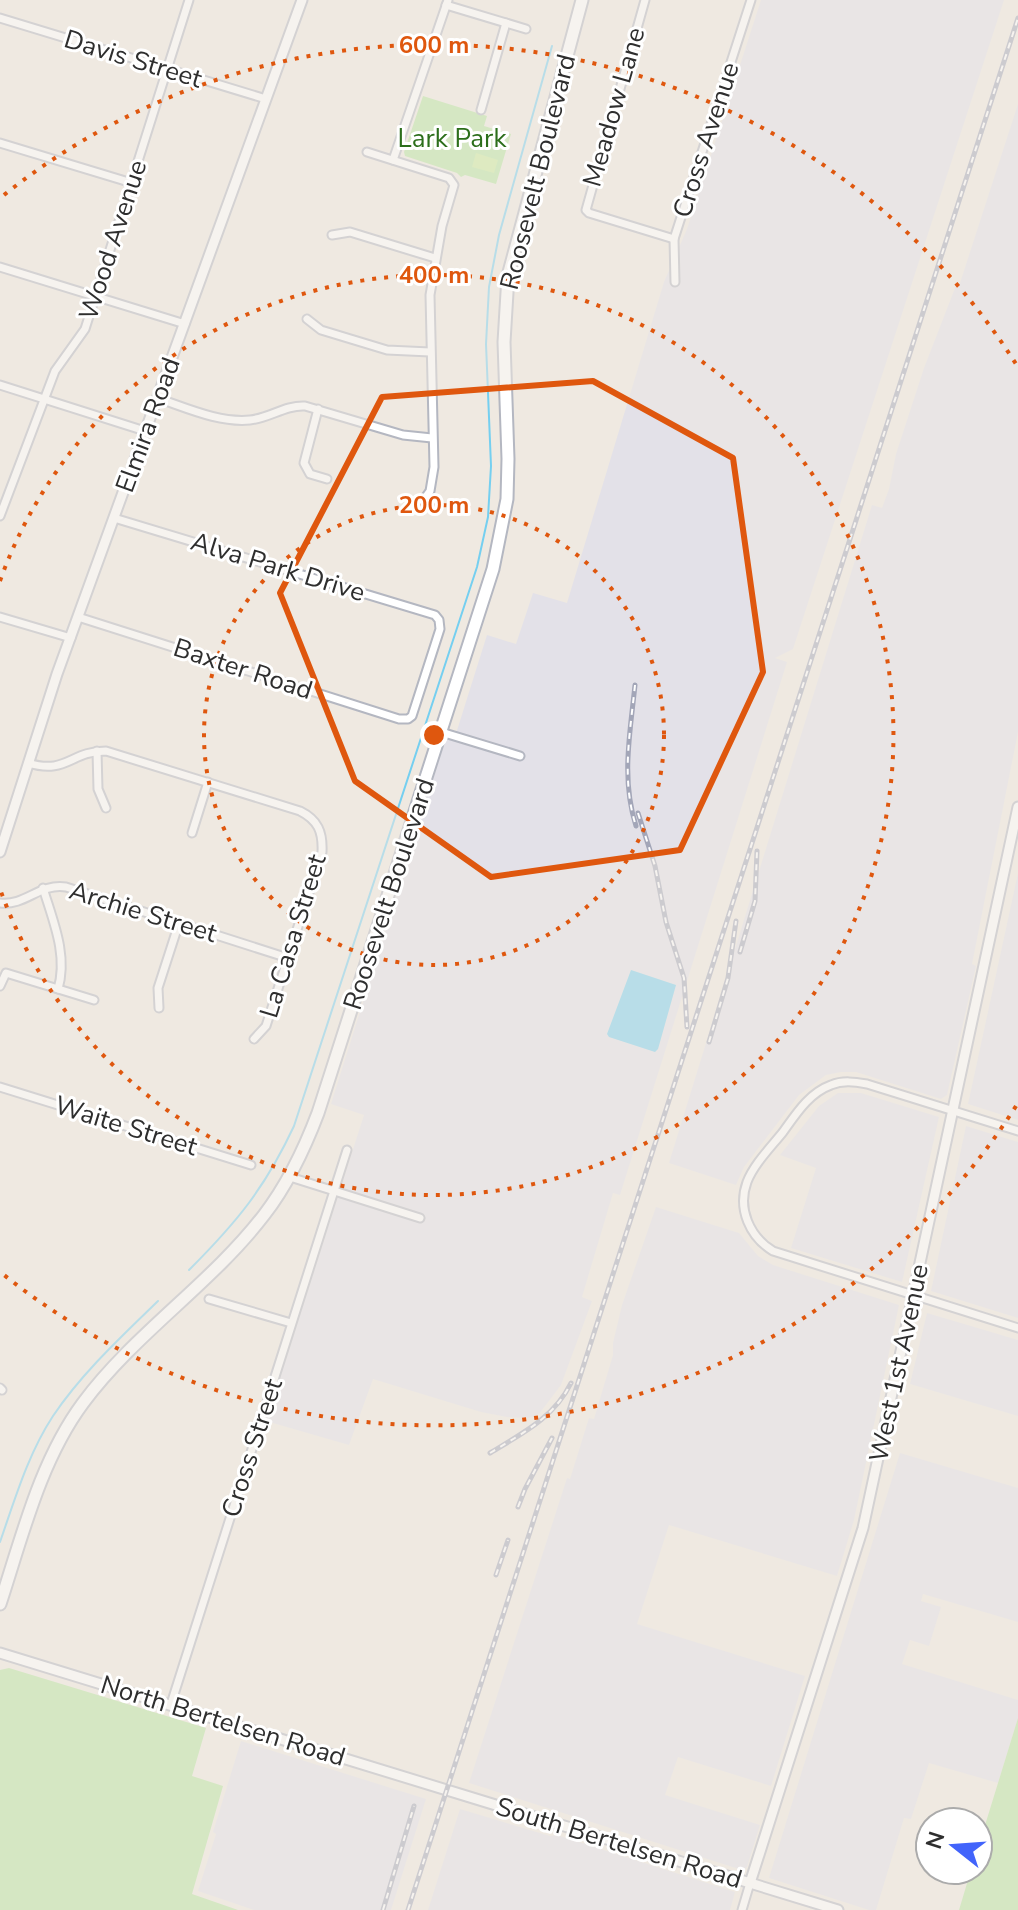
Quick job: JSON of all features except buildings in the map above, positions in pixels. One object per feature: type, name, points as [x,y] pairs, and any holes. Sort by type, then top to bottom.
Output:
[{"type":"main road","name":"Roosevelt Boulevard","points":[[0,1604],[54,1452],[84,1403],[107,1375],[240,1243],[265,1214],[290,1177],[318,1113],[493,569],[507,499],[504,342],[508,276],[582,0]]},
{"type":"street","name":"Wood Avenue","points":[[0,516],[3,501],[55,371],[85,329],[189,0]]},
{"type":"street","name":"Elmira Road","points":[[0,852],[78,617],[302,0]]},
{"type":"street","name":"Meadow Lane","points":[[645,0],[586,208],[589,213],[674,239]]},
{"type":"street","name":"Cross Avenue","points":[[675,282],[674,239],[751,0]]},
{"type":"street","points":[[393,160],[447,2],[526,29]]},
{"type":"street","name":"Davis Street","points":[[0,18],[266,99]]},
{"type":"street","points":[[481,110],[506,23]]},
{"type":"street","points":[[0,143],[132,183]]},
{"type":"street","points":[[367,152],[453,181],[435,258],[429,314],[433,479],[430,491],[419,506]]},
{"type":"street","points":[[332,235],[350,232],[435,258]]},
{"type":"street","points":[[0,267],[185,324]]},
{"type":"street","points":[[307,319],[321,330],[387,350],[430,352]]},
{"type":"street","points":[[0,385],[145,431]]},
{"type":"street","points":[[157,398],[233,420],[267,417],[295,405],[403,435],[432,438]]},
{"type":"street","points":[[318,409],[304,463],[310,474],[327,479]]},
{"type":"street","name":"Alva Park Drive","points":[[114,518],[431,614],[439,620],[440,629],[412,716],[408,719]]},
{"type":"street","points":[[0,617],[71,638]]},
{"type":"street","name":"Baxter Road","points":[[78,617],[399,719],[408,719]]},
{"type":"street","points":[[441,732],[520,756]]},
{"type":"street","points":[[28,763],[42,768],[58,767],[80,754],[97,751],[98,789],[106,808]]},
{"type":"street","name":"La Casa Street","points":[[97,751],[113,752],[300,811],[309,816],[321,831],[322,852],[288,958],[266,1026],[254,1039]]},
{"type":"street","points":[[192,833],[208,782]]},
{"type":"street","name":"West 1st Avenue","points":[[742,1910],[859,1542],[1018,807]]},
{"type":"street","name":"Archie Street","points":[[0,903],[20,902],[43,888],[66,887],[288,958]]},
{"type":"street","points":[[43,888],[59,942],[62,973],[58,989]]},
{"type":"street","points":[[159,1008],[158,988],[179,923]]},
{"type":"street","points":[[0,986],[6,973],[94,1000]]},
{"type":"street","points":[[1018,1131],[867,1084],[842,1081],[812,1096],[803,1106],[755,1169],[747,1183],[744,1199],[746,1217],[753,1233],[773,1251],[1018,1328]]},
{"type":"street","name":"Waite Street","points":[[0,1087],[251,1165]]},
{"type":"street","name":"Cross Street","points":[[171,1704],[347,1150]]},
{"type":"street","points":[[290,1177],[420,1218]]},
{"type":"street","points":[[209,1299],[291,1323]]},
{"type":"street","name":"North Bertelsen Road","points":[[0,1653],[447,1789]]},
{"type":"street","name":"South Bertelsen Road","points":[[447,1789],[838,1910]]},
{"type":"highlighted area","points":[[593,381],[733,458],[763,672],[680,850],[491,877],[355,781],[280,593],[382,397]]},
{"type":"shaded area","points":[[761,0],[1004,0],[793,649],[775,658],[787,662],[620,1195],[613,1193],[582,1297],[592,1301],[561,1385],[539,1414],[529,1418],[481,1412],[373,1379],[349,1445],[266,1421],[364,1115],[331,1104],[446,738],[454,740],[487,635],[516,644],[533,593],[567,603],[664,282],[687,229]]},
{"type":"shaded area","points":[[1018,104],[1018,732],[972,964],[976,966],[947,1095],[941,1099],[856,1072],[826,1075],[799,1095],[744,1167],[736,1185],[669,1163],[872,505],[882,508],[889,489],[896,454],[924,368],[957,283],[960,283]]},
{"type":"shaded area","points":[[1018,873],[1018,1120],[968,1104]]},
{"type":"shaded area","points":[[838,1093],[861,1093],[939,1117],[902,1282],[791,1248],[816,1168],[780,1155],[819,1106]]},
{"type":"shaded area","points":[[966,1126],[1018,1142],[1018,1318],[931,1291]]},
{"type":"shaded area","points":[[656,1207],[739,1233],[758,1256],[773,1265],[899,1305],[854,1520],[837,1576],[669,1525],[637,1624],[805,1676],[771,1786],[678,1757],[665,1795],[760,1825],[747,1867],[742,1870],[469,1783],[567,1478],[570,1479],[589,1418],[594,1419],[613,1355],[622,1305]]},
{"type":"shaded area","points":[[927,1313],[1018,1340],[1018,1416],[910,1384]]},
{"type":"shaded area","points":[[900,1453],[1018,1488],[1018,1622],[923,1594],[921,1601],[941,1607],[929,1646],[910,1640],[902,1664],[1018,1700],[1018,1718],[998,1783],[929,1763],[911,1819],[904,1818],[876,1910],[769,1878]]},
{"type":"shaded area","points":[[241,1741],[426,1799],[391,1910],[254,1910],[198,1891]]},
{"type":"shaded area","points":[[460,1809],[550,1836],[557,1835],[735,1892],[730,1910],[428,1910]]},
{"type":"green space","name":"Lark Park","points":[[423,96],[487,116],[484,126],[511,134],[496,184],[465,175],[461,177],[405,156]]},
{"type":"green space","points":[[476,153],[498,160],[494,173],[472,167]]},
{"type":"green space","points":[[9,1668],[206,1728],[192,1776],[223,1786],[192,1894],[238,1910],[0,1910],[0,1670]]},
{"type":"green space","points":[[1018,1718],[1018,1910],[959,1910],[966,1886],[994,1886],[994,1806],[991,1806]]},
{"type":"water","points":[[631,970],[676,985],[655,1052],[607,1034]]},
{"type":"waterway","points":[[189,1270],[249,1203],[294,1126],[477,567],[488,517],[491,466],[486,344],[489,287],[499,235],[552,46]]},
{"type":"waterway","points":[[0,1542],[29,1461],[53,1416],[89,1370],[158,1301]]},
{"type":"railway","points":[[408,1910],[1018,18]]},
{"type":"railway","points":[[635,685],[628,774],[636,826]]},
{"type":"railway","points":[[638,813],[684,978],[687,1027]]},
{"type":"railway","points":[[740,952],[755,901],[757,851]]},
{"type":"railway","points":[[709,1042],[728,978],[736,921]]},
{"type":"railway","points":[[490,1453],[546,1416],[571,1383]]},
{"type":"railway","points":[[518,1507],[552,1438]]},
{"type":"railway","points":[[496,1575],[508,1540]]},
{"type":"railway","points":[[383,1910],[414,1806]]}]
